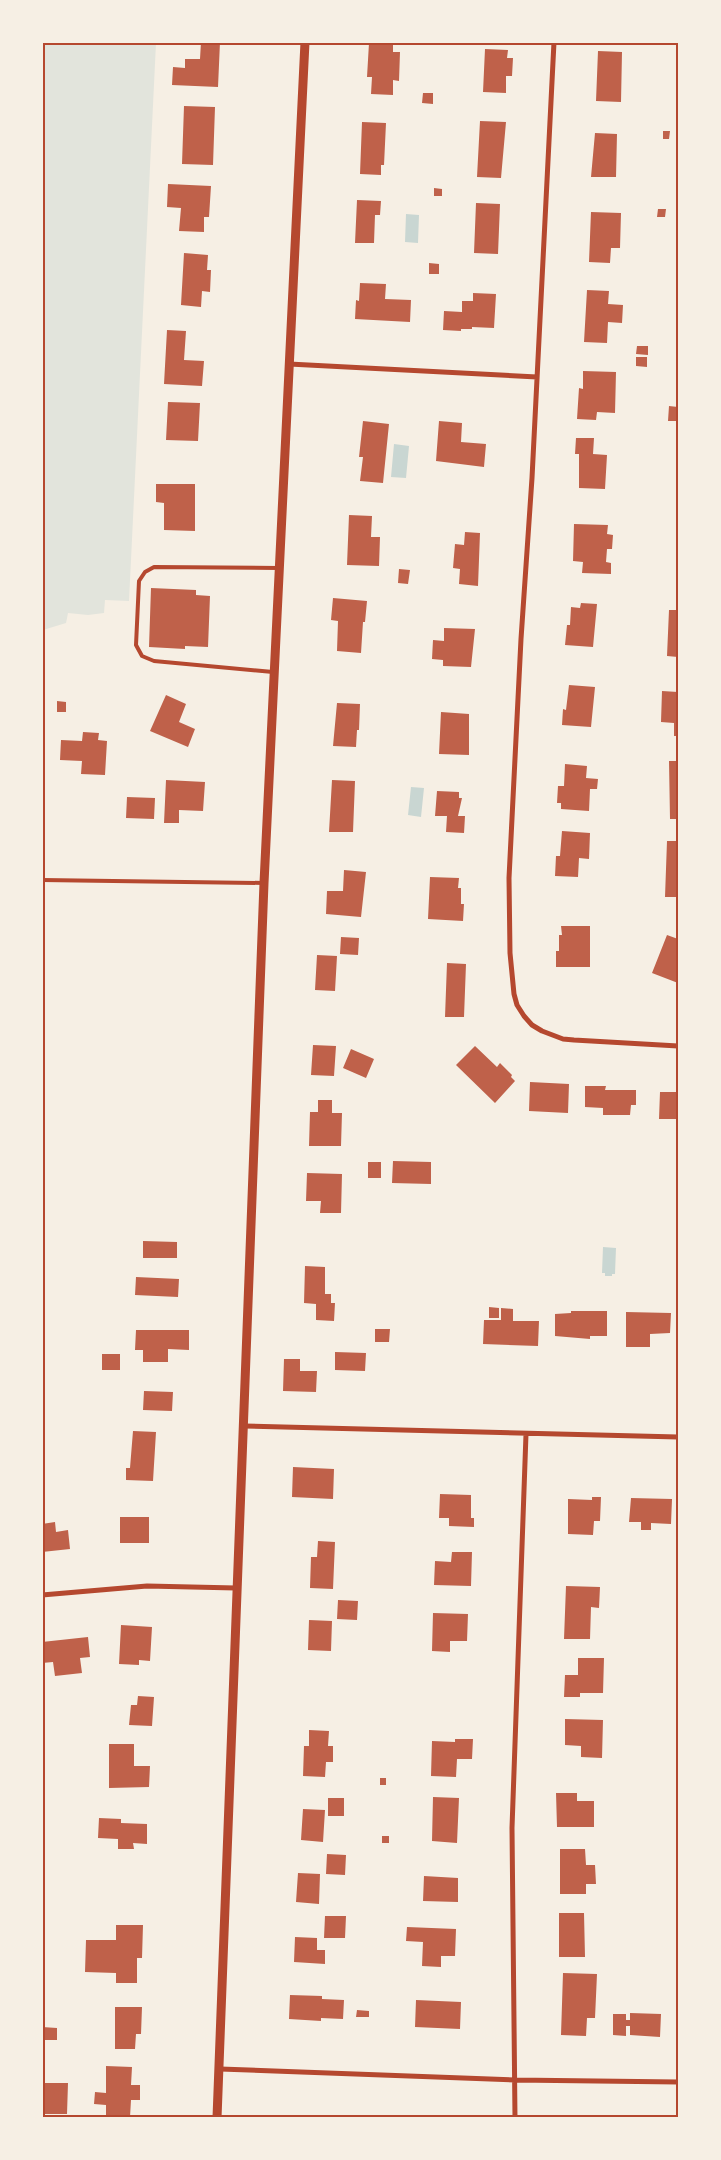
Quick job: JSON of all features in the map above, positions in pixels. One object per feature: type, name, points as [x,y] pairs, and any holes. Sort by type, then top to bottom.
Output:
[{"type":"street","points":[[217,2118],[264,883],[305,42]]},
{"type":"street","points":[[554,42],[509,878],[512,984],[517,1005],[532,1024],[542,1031],[563,1039],[678,1046]]},
{"type":"street","points":[[288,364],[537,377]]},
{"type":"street","points":[[244,1426],[678,1437]]},
{"type":"street","points":[[515,2118],[512,1828],[526,1434]]},
{"type":"street","points":[[42,1595],[147,1586],[236,1588]]},
{"type":"street","points":[[220,2069],[515,2080],[678,2082]]},
{"type":"lane","points":[[274,672],[154,661],[142,656],[136,645],[138,587],[141,576],[154,567],[279,568]]},
{"type":"lane","points":[[42,880],[264,883]]},
{"type":"shaded area","points":[[43,42],[156,43],[129,601],[105,600],[104,613],[88,615],[68,613],[66,623],[43,630]]},
{"type":"shaded area","points":[[406,214],[419,215],[418,243],[405,242]]},
{"type":"shaded area","points":[[394,444],[409,446],[406,478],[391,477]]},
{"type":"shaded area","points":[[411,787],[424,788],[421,817],[408,815]]},
{"type":"shaded area","points":[[603,1247],[616,1248],[615,1274],[612,1274],[612,1276],[605,1276],[605,1273],[602,1273]]},
{"type":"building","points":[[201,42],[220,42],[218,87],[172,85],[173,67],[185,68],[185,59],[200,59]]},
{"type":"building","points":[[369,43],[393,44],[393,52],[400,52],[399,81],[393,80],[393,95],[371,94],[372,77],[367,77]]},
{"type":"building","points":[[485,49],[508,50],[507,58],[513,58],[512,76],[506,76],[506,93],[483,92]]},
{"type":"building","points":[[598,51],[622,52],[621,102],[596,101]]},
{"type":"building","points":[[423,93],[433,93],[433,104],[422,103]]},
{"type":"building","points":[[184,106],[215,107],[213,165],[182,164]]},
{"type":"building","points":[[480,121],[506,122],[501,178],[477,177]]},
{"type":"building","points":[[362,122],[386,123],[384,165],[381,165],[381,175],[360,174]]},
{"type":"building","points":[[663,131],[670,131],[669,139],[663,139]]},
{"type":"building","points":[[595,133],[617,134],[616,177],[591,177]]},
{"type":"building","points":[[168,184],[211,186],[209,217],[204,217],[204,232],[179,231],[181,208],[167,207]]},
{"type":"building","points":[[434,188],[442,189],[442,196],[434,196]]},
{"type":"building","points":[[357,200],[381,201],[380,215],[375,215],[374,243],[355,243]]},
{"type":"building","points":[[476,203],[500,204],[498,254],[474,253]]},
{"type":"building","points":[[658,209],[666,209],[665,217],[657,217]]},
{"type":"building","points":[[591,212],[621,213],[620,248],[611,248],[610,263],[589,262]]},
{"type":"building","points":[[184,253],[208,255],[207,270],[211,270],[210,292],[202,291],[201,307],[181,305]]},
{"type":"building","points":[[429,263],[439,264],[439,274],[429,274]]},
{"type":"building","points":[[360,283],[386,284],[385,299],[411,300],[410,322],[355,319],[356,300],[359,301]]},
{"type":"building","points":[[587,290],[609,291],[608,304],[623,305],[622,323],[608,322],[607,343],[584,342]]},
{"type":"building","points":[[473,293],[496,294],[494,328],[472,327],[472,329],[461,329],[461,331],[443,330],[444,311],[462,312],[462,301],[473,301]]},
{"type":"building","points":[[167,330],[186,331],[184,360],[204,361],[202,386],[164,384]]},
{"type":"building","points":[[637,346],[648,346],[648,355],[636,354]]},
{"type":"building","points":[[636,357],[647,357],[647,367],[636,366]]},
{"type":"building","points":[[583,371],[616,372],[615,413],[597,412],[596,420],[577,419],[579,388],[583,389]]},
{"type":"building","points":[[168,402],[200,403],[198,441],[166,440]]},
{"type":"building","points":[[669,406],[678,407],[678,426],[677,421],[668,421]]},
{"type":"building","points":[[363,421],[389,424],[383,483],[360,481],[363,457],[359,457]]},
{"type":"building","points":[[439,421],[462,423],[461,442],[486,444],[484,467],[436,461]]},
{"type":"building","points":[[576,438],[594,438],[593,454],[607,455],[605,489],[579,488],[579,454],[575,454]]},
{"type":"building","points":[[156,484],[195,484],[195,531],[164,530],[164,503],[156,502]]},
{"type":"building","points":[[349,515],[372,516],[371,537],[380,537],[379,566],[347,565]]},
{"type":"building","points":[[574,524],[608,525],[607,534],[613,535],[612,549],[607,549],[606,562],[611,563],[611,574],[582,573],[583,562],[573,561]]},
{"type":"building","points":[[465,532],[480,533],[478,586],[459,584],[460,569],[453,568],[455,544],[464,545]]},
{"type":"building","points":[[399,569],[410,570],[408,584],[398,583]]},
{"type":"building","points":[[151,588],[196,590],[196,595],[210,596],[208,647],[185,646],[185,649],[149,647]]},
{"type":"building","points":[[333,598],[367,601],[365,622],[363,622],[361,653],[337,651],[338,621],[331,620]]},
{"type":"building","points":[[581,603],[597,604],[593,647],[565,645],[567,625],[570,625],[571,607],[580,608]]},
{"type":"building","points":[[669,610],[678,610],[678,657],[667,656]]},
{"type":"building","points":[[444,628],[475,629],[471,667],[443,666],[443,660],[432,659],[433,640],[444,641]]},
{"type":"building","points":[[569,685],[595,687],[591,727],[562,725],[563,709],[566,710]]},
{"type":"building","points":[[662,691],[678,692],[678,736],[674,736],[674,723],[661,722]]},
{"type":"building","points":[[166,695],[186,704],[179,722],[195,729],[188,747],[150,731]]},
{"type":"building","points":[[57,701],[66,702],[66,712],[57,712]]},
{"type":"building","points":[[337,703],[360,704],[356,747],[333,746]]},
{"type":"building","points":[[441,712],[469,714],[469,755],[439,754]]},
{"type":"building","points":[[83,732],[99,733],[98,740],[107,741],[105,775],[81,774],[82,761],[60,760],[61,740],[82,741]]},
{"type":"building","points":[[669,761],[678,761],[678,819],[670,819]]},
{"type":"building","points":[[565,764],[587,766],[586,778],[598,779],[597,789],[590,789],[589,811],[561,809],[561,803],[557,803],[558,786],[564,786]]},
{"type":"building","points":[[166,780],[205,782],[203,811],[179,810],[179,823],[164,823]]},
{"type":"building","points":[[332,780],[355,781],[353,832],[329,832]]},
{"type":"building","points":[[437,791],[459,792],[459,798],[462,798],[458,816],[465,816],[464,833],[446,832],[447,816],[435,816]]},
{"type":"building","points":[[127,797],[155,798],[154,819],[126,818]]},
{"type":"building","points":[[562,831],[590,833],[589,859],[579,858],[578,877],[555,876],[556,856],[560,856]]},
{"type":"building","points":[[667,841],[678,841],[678,897],[665,897]]},
{"type":"building","points":[[344,870],[366,872],[361,917],[326,914],[327,891],[343,891]]},
{"type":"building","points":[[430,877],[459,878],[458,888],[461,888],[461,904],[464,904],[463,921],[428,919]]},
{"type":"building","points":[[561,926],[590,926],[590,967],[556,967],[559,935],[562,935]]},
{"type":"building","points":[[667,935],[678,939],[678,983],[652,973]]},
{"type":"building","points":[[341,937],[359,938],[358,955],[340,954]]},
{"type":"building","points":[[317,955],[337,956],[335,991],[315,990]]},
{"type":"building","points":[[447,963],[466,964],[464,1017],[445,1017]]},
{"type":"building","points":[[313,1045],[336,1046],[334,1076],[311,1075]]},
{"type":"building","points":[[475,1046],[497,1067],[500,1063],[512,1075],[511,1077],[515,1081],[495,1103],[456,1065]]},
{"type":"building","points":[[351,1049],[374,1059],[366,1078],[343,1068]]},
{"type":"building","points":[[530,1082],[569,1084],[568,1113],[529,1111]]},
{"type":"building","points":[[585,1086],[606,1086],[605,1090],[636,1090],[636,1105],[631,1105],[630,1115],[603,1115],[603,1108],[585,1107]]},
{"type":"building","points":[[660,1092],[676,1092],[676,1098],[678,1098],[678,1119],[659,1119]]},
{"type":"building","points":[[318,1100],[332,1100],[332,1113],[342,1113],[341,1146],[309,1146],[310,1112],[318,1112]]},
{"type":"building","points":[[393,1161],[431,1162],[431,1184],[392,1183]]},
{"type":"building","points":[[368,1162],[381,1162],[381,1178],[368,1178]]},
{"type":"building","points":[[307,1173],[342,1174],[341,1213],[320,1213],[321,1201],[306,1201]]},
{"type":"building","points":[[143,1241],[177,1242],[177,1258],[143,1258]]},
{"type":"building","points":[[305,1266],[325,1267],[325,1294],[331,1294],[331,1303],[335,1303],[334,1321],[316,1320],[316,1304],[304,1303]]},
{"type":"building","points":[[136,1277],[179,1279],[178,1297],[135,1295]]},
{"type":"building","points":[[489,1307],[499,1308],[499,1318],[489,1318]]},
{"type":"building","points":[[501,1308],[513,1309],[513,1321],[539,1321],[538,1346],[483,1344],[484,1320],[501,1320]]},
{"type":"building","points":[[571,1311],[607,1311],[607,1336],[590,1336],[590,1339],[555,1336],[555,1314],[571,1313]]},
{"type":"building","points":[[626,1312],[671,1313],[670,1333],[650,1334],[650,1347],[626,1347]]},
{"type":"building","points":[[375,1329],[390,1329],[389,1342],[375,1342]]},
{"type":"building","points":[[136,1330],[189,1330],[189,1350],[168,1349],[168,1362],[143,1362],[143,1350],[135,1350]]},
{"type":"building","points":[[335,1352],[366,1353],[365,1371],[335,1370]]},
{"type":"building","points":[[102,1354],[120,1354],[120,1370],[102,1370]]},
{"type":"building","points":[[284,1359],[300,1359],[300,1371],[317,1371],[316,1392],[283,1391]]},
{"type":"building","points":[[144,1391],[173,1392],[172,1411],[143,1410]]},
{"type":"building","points":[[133,1431],[156,1432],[153,1481],[126,1480],[126,1468],[130,1468]]},
{"type":"building","points":[[293,1467],[334,1469],[333,1499],[292,1497]]},
{"type":"building","points":[[440,1494],[471,1495],[471,1518],[474,1518],[474,1527],[449,1526],[449,1518],[439,1518]]},
{"type":"building","points":[[592,1497],[601,1497],[600,1521],[594,1521],[593,1535],[568,1534],[568,1499],[592,1500]]},
{"type":"building","points":[[631,1498],[672,1499],[671,1524],[651,1523],[651,1530],[641,1530],[641,1522],[629,1522]]},
{"type":"building","points":[[120,1517],[149,1517],[149,1543],[120,1543]]},
{"type":"building","points":[[55,1522],[56,1532],[68,1530],[70,1549],[42,1552],[42,1524]]},
{"type":"building","points":[[318,1541],[335,1542],[333,1589],[310,1588],[311,1557],[317,1557]]},
{"type":"building","points":[[452,1552],[472,1552],[471,1586],[434,1585],[435,1561],[451,1562]]},
{"type":"building","points":[[566,1586],[600,1587],[599,1608],[591,1607],[590,1639],[564,1639]]},
{"type":"building","points":[[338,1600],[358,1601],[357,1620],[337,1619]]},
{"type":"building","points":[[433,1613],[468,1614],[467,1641],[450,1641],[450,1652],[432,1651]]},
{"type":"building","points":[[309,1620],[332,1621],[331,1651],[308,1650]]},
{"type":"building","points":[[121,1625],[152,1627],[150,1661],[139,1660],[139,1665],[119,1664]]},
{"type":"building","points":[[88,1637],[90,1657],[80,1658],[82,1673],[55,1676],[53,1662],[42,1663],[42,1642]]},
{"type":"building","points":[[578,1658],[604,1658],[603,1693],[580,1693],[580,1697],[564,1697],[565,1675],[578,1675]]},
{"type":"building","points":[[138,1696],[154,1697],[152,1726],[129,1725],[131,1705],[137,1705]]},
{"type":"building","points":[[565,1719],[603,1720],[602,1758],[581,1757],[581,1746],[565,1745]]},
{"type":"building","points":[[309,1730],[329,1731],[328,1746],[333,1746],[333,1762],[326,1762],[325,1777],[303,1776],[304,1746],[309,1746]]},
{"type":"building","points":[[455,1739],[473,1739],[472,1759],[457,1759],[456,1777],[431,1776],[432,1741],[455,1742]]},
{"type":"building","points":[[109,1744],[134,1744],[134,1766],[150,1766],[149,1787],[109,1788]]},
{"type":"building","points":[[380,1778],[386,1778],[386,1785],[380,1785]]},
{"type":"building","points":[[556,1793],[577,1793],[577,1801],[594,1801],[594,1827],[557,1827]]},
{"type":"building","points":[[433,1797],[459,1798],[457,1843],[432,1841]]},
{"type":"building","points":[[328,1798],[344,1798],[344,1816],[328,1816]]},
{"type":"building","points":[[303,1809],[325,1810],[323,1842],[301,1840]]},
{"type":"building","points":[[99,1818],[121,1819],[121,1823],[147,1824],[147,1844],[133,1843],[134,1849],[118,1849],[118,1839],[98,1838]]},
{"type":"building","points":[[382,1836],[389,1836],[389,1843],[382,1843]]},
{"type":"building","points":[[560,1849],[585,1849],[586,1865],[595,1865],[596,1884],[586,1884],[586,1894],[560,1894]]},
{"type":"building","points":[[327,1854],[346,1855],[345,1875],[326,1874]]},
{"type":"building","points":[[298,1873],[320,1874],[319,1904],[296,1902]]},
{"type":"building","points":[[424,1876],[458,1878],[458,1902],[423,1901]]},
{"type":"building","points":[[559,1913],[584,1913],[585,1957],[559,1957]]},
{"type":"building","points":[[325,1916],[346,1916],[345,1938],[324,1938]]},
{"type":"building","points":[[116,1925],[143,1925],[142,1958],[137,1958],[137,1983],[116,1983],[116,1973],[85,1972],[86,1940],[116,1940]]},
{"type":"building","points":[[407,1927],[456,1929],[455,1956],[441,1956],[441,1967],[422,1966],[423,1942],[406,1941]]},
{"type":"building","points":[[295,1937],[317,1938],[317,1950],[325,1950],[325,1964],[294,1962]]},
{"type":"building","points":[[563,1973],[597,1974],[595,2018],[587,2018],[586,2036],[561,2035]]},
{"type":"building","points":[[290,1995],[322,1996],[322,1999],[344,2000],[343,2019],[321,2018],[321,2021],[289,2019]]},
{"type":"building","points":[[416,2000],[461,2002],[460,2029],[415,2027]]},
{"type":"building","points":[[115,2007],[142,2007],[141,2034],[136,2034],[135,2049],[115,2049]]},
{"type":"building","points":[[357,2010],[369,2011],[369,2017],[356,2017]]},
{"type":"building","points":[[630,2013],[661,2014],[660,2037],[630,2035],[630,2026],[626,2026],[626,2036],[613,2035],[613,2014],[626,2014],[626,2020],[630,2020]]},
{"type":"building","points":[[42,2027],[57,2028],[57,2040],[42,2040]]},
{"type":"building","points":[[106,2066],[132,2067],[131,2085],[140,2085],[140,2100],[131,2100],[130,2117],[106,2116],[106,2105],[94,2104],[95,2092],[106,2093]]},
{"type":"building","points":[[42,2083],[68,2083],[67,2114],[42,2114]]}]
